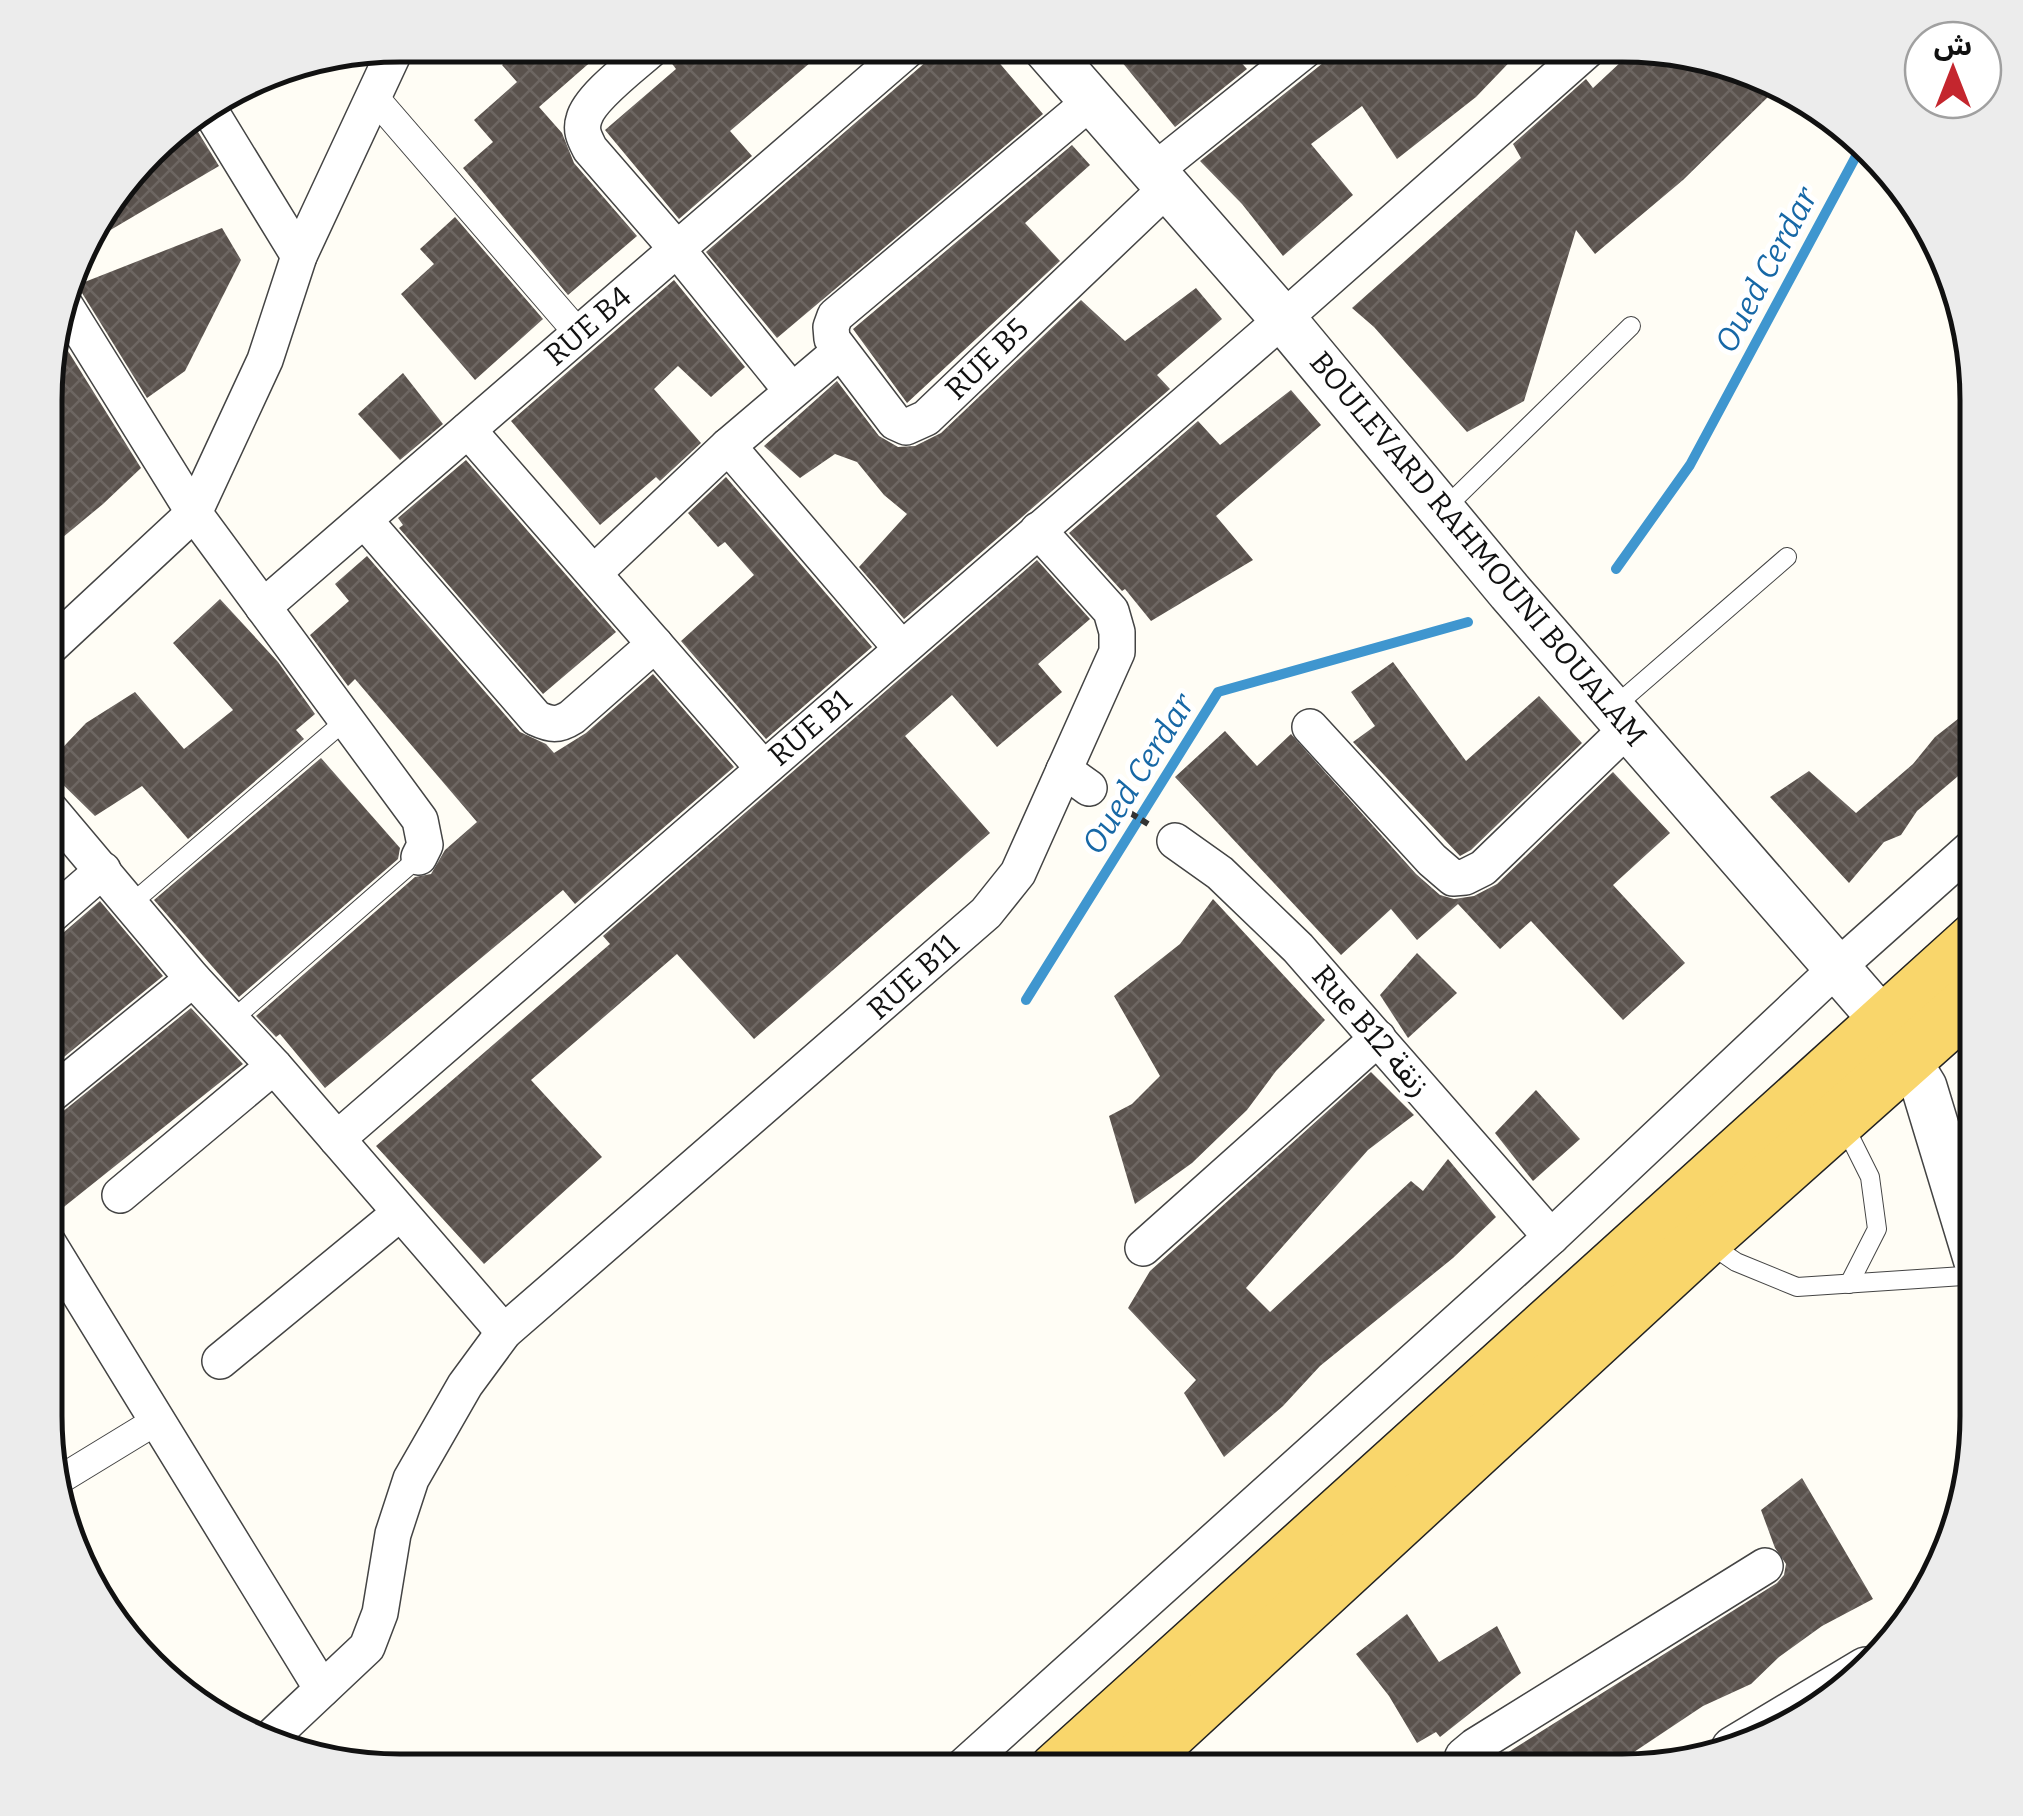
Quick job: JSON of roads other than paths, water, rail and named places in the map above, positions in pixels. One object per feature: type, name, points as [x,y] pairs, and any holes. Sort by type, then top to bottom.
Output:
[{"type":"main road","points":[[1144,1753],[1704,1240],[1841,1120],[1896,1039],[1960,960]]},
{"type":"main road","points":[[1075,1753],[1896,1039],[1960,1005]]},
{"type":"street","points":[[636,63],[590,105],[582,134],[590,149],[791,390]]},
{"type":"street","name":"RUE B4","points":[[263,607],[892,63]]},
{"type":"street","name":"BOULEVARD RAHMOUNI BOUALAM","points":[[1068,63],[1090,102],[1283,319],[1510,592],[1839,966],[1896,1039],[1924,1087],[1960,1206]]},
{"type":"street","name":"RUE B5","points":[[840,352],[895,422],[906,427],[926,418],[1160,180],[1291,63]]},
{"type":"street","name":"RUE B1","points":[[338,1139],[1573,63]]},
{"type":"street","points":[[62,634],[194,513],[265,360],[299,256],[389,64]]},
{"type":"street","points":[[374,97],[579,334]]},
{"type":"street","points":[[595,572],[728,446],[840,352],[830,334],[835,316],[1090,102]]},
{"type":"street","points":[[214,119],[299,256]]},
{"type":"street","points":[[71,330],[194,513],[420,820],[425,845],[419,857]]},
{"type":"street","points":[[468,430],[764,768]]},
{"type":"street","points":[[728,446],[901,648]]},
{"type":"street","points":[[365,521],[536,718],[562,724],[655,644]]},
{"type":"street","name":"RUE B11","points":[[278,1730],[367,1647],[380,1613],[393,1534],[411,1479],[465,1385],[504,1332],[986,913],[1018,873],[1076,779],[1117,652],[1111,610],[1038,530]]},
{"type":"street","points":[[1310,727],[1453,878],[1482,868],[1620,718]]},
{"type":"street","points":[[62,823],[193,979],[274,1066],[504,1332]]},
{"type":"street","name":"Rue B12 زنقة","points":[[1175,841],[1220,873],[1298,948],[1551,1237]]},
{"type":"street","points":[[977,1754],[1551,1237],[1839,966],[1960,858]]},
{"type":"street","points":[[62,905],[103,870]]},
{"type":"street","points":[[63,1085],[193,979]]},
{"type":"street","points":[[1143,1248],[1378,1038]]},
{"type":"street","points":[[120,1196],[274,1066]]},
{"type":"street","points":[[220,1362],[400,1213]]},
{"type":"street","points":[[63,1267],[322,1689]]},
{"type":"street","points":[[68,1475],[156,1421]]},
{"type":"street","points":[[1467,1753],[1765,1566]]},
{"type":"lane","points":[[1443,510],[1631,326]]},
{"type":"lane","points":[[1620,718],[1787,557]]},
{"type":"lane","points":[[132,903],[346,720]]},
{"type":"lane","points":[[232,1020],[419,857]]},
{"type":"lane","points":[[1841,1120],[1870,1177],[1877,1229],[1848,1284]]},
{"type":"lane","points":[[1704,1240],[1736,1262],[1797,1287],[1960,1276]]},
{"type":"waterway","name":"Oued Cerdar","points":[[1616,569],[1690,465],[1856,157]]},
{"type":"waterway","name":"Oued Cerdar","points":[[1026,1000],[1218,692],[1468,622]]}]
